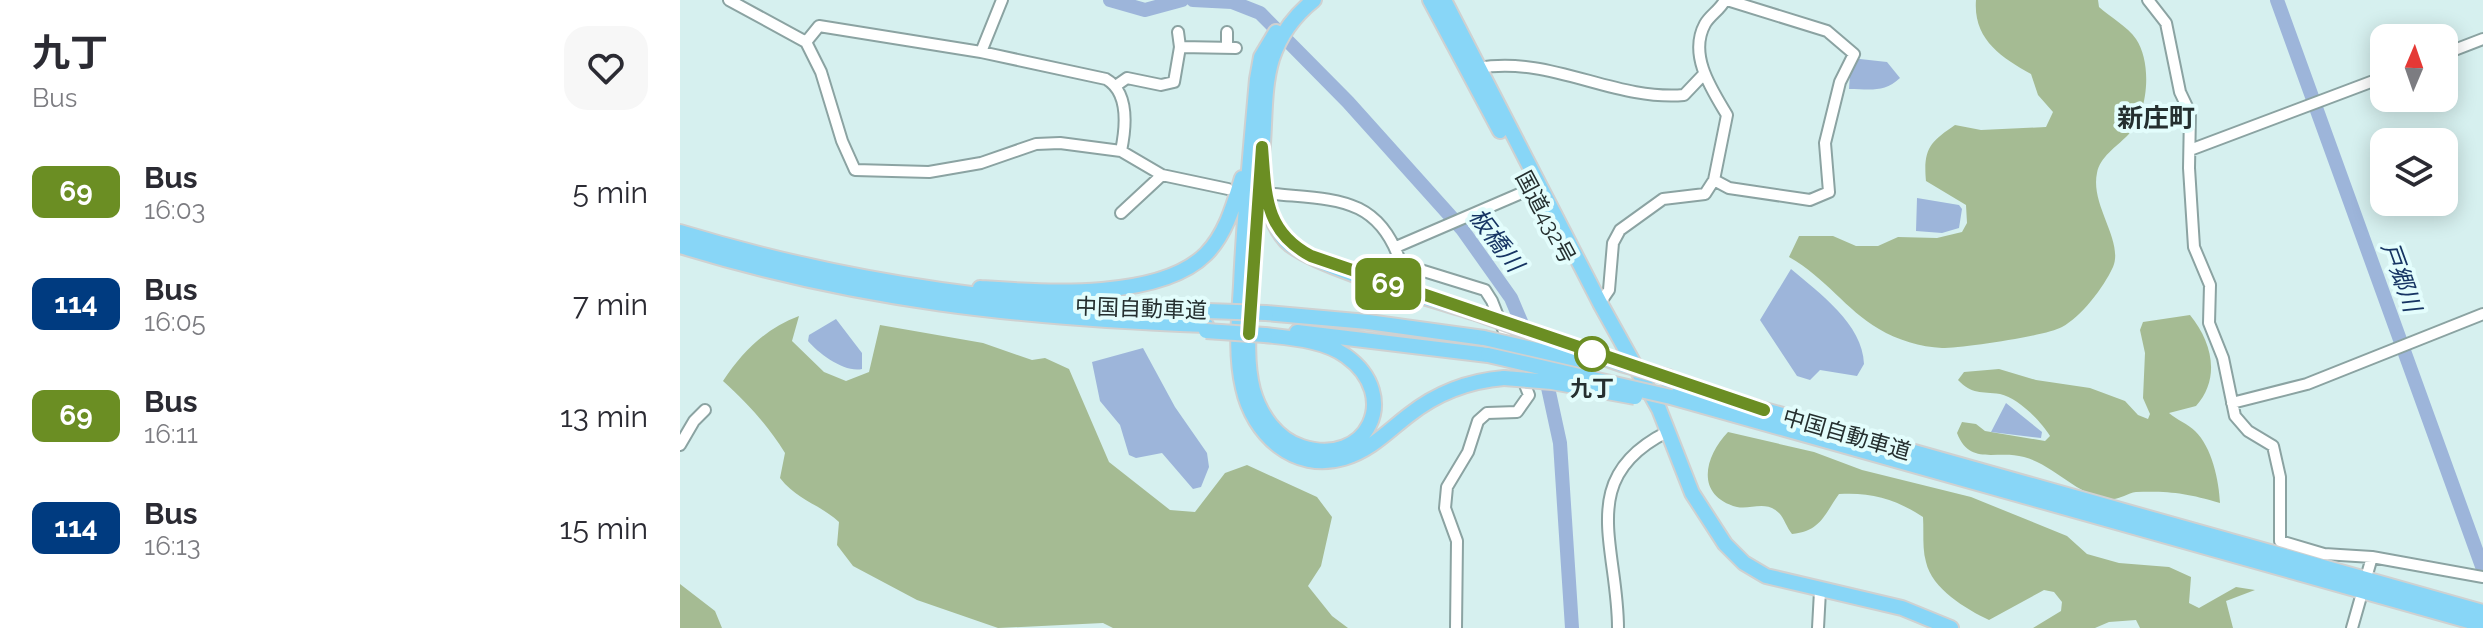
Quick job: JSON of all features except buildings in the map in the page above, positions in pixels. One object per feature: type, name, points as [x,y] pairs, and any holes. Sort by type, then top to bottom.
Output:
[{"type":"highway","points":[[1265,332],[1309,341],[1344,354],[1356,364],[1366,375],[1375,403],[1374,416],[1362,436],[1340,448],[1326,451],[1300,447],[1279,434],[1257,403],[1248,345],[1257,79],[1285,25],[1303,0]]},
{"type":"highway","points":[[1285,25],[1314,0]]},
{"type":"highway","name":"国道432号","points":[[1434,2],[1478,68],[1600,303],[1659,409],[1692,493],[1725,544],[1744,563],[1766,576],[1902,608],[1951,628]]},
{"type":"highway","name":"国道432号","points":[[1434,2],[1591,304],[1667,432]]},
{"type":"highway","points":[[876,282],[1010,290],[1113,287],[1161,280],[1194,264],[1216,243],[1256,147]]},
{"type":"highway","points":[[1256,147],[1269,210],[1288,242],[1327,263],[1621,364],[1670,390]]},
{"type":"highway","points":[[1256,147],[1238,356],[1253,418],[1273,443],[1298,458],[1342,459],[1370,447],[1443,392],[1465,384],[1504,378],[1670,390]]},
{"type":"highway","name":"中国自動車道","points":[[680,232],[876,282],[1265,332],[1488,355],[1670,390]]},
{"type":"highway","name":"中国自動車道","points":[[680,246],[873,295],[1002,314],[1206,322],[1266,313],[1368,322],[1484,338],[2483,625]]},
{"type":"highway","name":"中国自動車道","points":[[1761,417],[2483,612]]},
{"type":"street","points":[[729,0],[806,42],[821,72],[842,141],[855,170],[929,172],[981,163],[1036,144],[1060,143],[1121,151],[1162,175],[1228,189]]},
{"type":"street","points":[[981,52],[1002,0]]},
{"type":"street","points":[[1600,303],[1609,290],[1613,243],[1620,230],[1663,199],[1705,194],[1714,180],[1727,115],[1703,75],[1700,40],[1705,23],[1720,11],[1726,0],[1827,31],[1854,54],[1840,82],[1825,143],[1829,192],[1810,200],[1729,188],[1714,180]]},
{"type":"street","points":[[2148,0],[2162,15],[2171,39],[2180,92],[2190,113],[2194,247],[2210,285],[2208,314],[2223,358],[2235,416],[2248,431],[2273,446],[2280,477],[2280,541],[2324,554],[2372,557],[2483,577]]},
{"type":"street","points":[[806,42],[819,26],[981,52],[1106,79],[1117,85],[1124,99],[1121,151]]},
{"type":"street","points":[[1117,85],[1127,78],[1161,85],[1174,82],[1180,47],[1178,32]]},
{"type":"street","points":[[1180,47],[1231,48],[1227,32]]},
{"type":"street","points":[[2458,49],[2483,39]]},
{"type":"street","points":[[1478,68],[1517,63],[1659,97],[1684,95],[1703,75]]},
{"type":"street","points":[[2190,150],[2370,82]]},
{"type":"street","points":[[1121,213],[1162,175]]},
{"type":"street","points":[[1396,247],[1531,189]]},
{"type":"street","points":[[1274,194],[1345,201],[1358,206],[1371,215],[1396,247],[1401,264],[1409,270],[1485,290],[1529,395],[1517,412],[1487,413],[1478,421],[1468,452],[1447,487],[1445,508],[1457,541],[1456,628]]},
{"type":"street","points":[[2232,403],[2307,384],[2483,314]]},
{"type":"street","points":[[680,445],[694,421],[705,410]]},
{"type":"street","points":[[1618,628],[1618,589],[1607,512],[1610,491],[1616,473],[1640,446],[1667,432]]},
{"type":"street","points":[[2368,571],[2372,557]]},
{"type":"street","points":[[1818,628],[1820,591]]},
{"type":"street","points":[[2352,628],[2360,600]]},
{"type":"green space","points":[[1976,0],[2098,0],[2099,7],[2136,39],[2145,62],[2146,89],[2140,116],[2134,127],[2105,157],[2097,173],[2098,198],[2111,234],[2115,257],[2109,275],[2091,301],[2077,316],[2053,330],[1985,344],[1942,348],[1901,340],[1879,329],[1789,257],[1799,236],[1833,236],[1856,246],[1878,246],[1898,237],[1937,238],[1962,232],[1967,223],[1966,205],[1926,181],[1927,154],[1934,142],[1955,125],[1981,130],[2046,127],[2053,112],[2038,95],[2031,74],[2009,61],[1984,36],[1976,14]]},
{"type":"green space","points":[[2190,315],[2208,348],[2211,360],[2209,384],[2196,406],[2169,413],[2192,429],[2206,446],[2216,475],[2220,503],[2159,492],[2136,492],[2116,499],[2101,498],[2024,457],[1985,455],[1969,450],[1957,433],[1962,422],[1976,424],[1985,431],[2045,441],[2050,436],[2035,417],[2014,400],[2000,394],[1972,390],[1958,380],[1964,372],[1999,369],[2036,380],[2090,388],[2125,401],[2138,415],[2148,419],[2150,414],[2143,398],[2145,353],[2140,330],[2143,322]]},
{"type":"green space","points":[[799,316],[792,341],[824,372],[846,381],[869,372],[880,325],[983,343],[1032,360],[1045,358],[1069,369],[1109,462],[1170,510],[1195,512],[1225,473],[1247,465],[1317,497],[1332,517],[1321,566],[1308,586],[1332,616],[1348,628],[1113,628],[1103,623],[998,628],[917,600],[853,566],[837,545],[839,522],[794,492],[780,478],[785,453],[757,415],[723,381],[756,342],[776,327]]},
{"type":"green space","points":[[1728,432],[1814,452],[1862,470],[1971,497],[2067,536],[2087,554],[2119,563],[2169,567],[2191,577],[2189,603],[2199,608],[2236,587],[2255,590],[2226,601],[2233,628],[2140,628],[2136,620],[2109,622],[2095,628],[2033,628],[2061,611],[2062,602],[2054,592],[2044,590],[1989,620],[1961,604],[1935,581],[1925,557],[1923,517],[1903,506],[1873,496],[1839,494],[1816,526],[1792,534],[1774,509],[1763,506],[1742,508],[1723,501],[1714,494],[1708,474],[1714,452]]},
{"type":"green space","points":[[680,584],[715,611],[722,628],[680,628]]},
{"type":"water","points":[[1851,58],[1887,62],[1900,78],[1882,88],[1849,89]]},
{"type":"water","points":[[1917,198],[1959,205],[1962,209],[1959,228],[1942,233],[1916,231]]},
{"type":"water","points":[[1791,269],[1838,310],[1848,323],[1862,349],[1864,364],[1857,376],[1820,370],[1810,380],[1797,376],[1760,320]]},
{"type":"water","points":[[836,319],[862,353],[862,369],[840,365],[825,357],[808,341],[809,335]]},
{"type":"water","points":[[1143,348],[1175,407],[1207,453],[1209,467],[1201,487],[1193,489],[1162,453],[1136,458],[1129,455],[1120,425],[1100,401],[1092,362]]},
{"type":"water","points":[[2006,403],[2042,432],[2041,438],[1991,432]]},
{"type":"waterway","name":"戸郷川","points":[[1110,0],[1145,10],[1182,0]]},
{"type":"waterway","name":"板橋川","points":[[1193,0],[1232,2],[1260,13],[1348,102],[1462,229],[1511,298],[1547,383],[1560,443],[1572,628]]},
{"type":"waterway","name":"戸郷川","points":[[2277,0],[2483,569]]},
{"type":"bus line","name":"69","points":[[1249,334],[1262,147],[1269,210],[1280,232],[1298,250],[1327,263],[1621,364],[1764,410]]},
{"type":"place","name":"九丁","points":[[1592,354]]},
{"type":"district","name":"新庄町","points":[[2156,118]]}]
